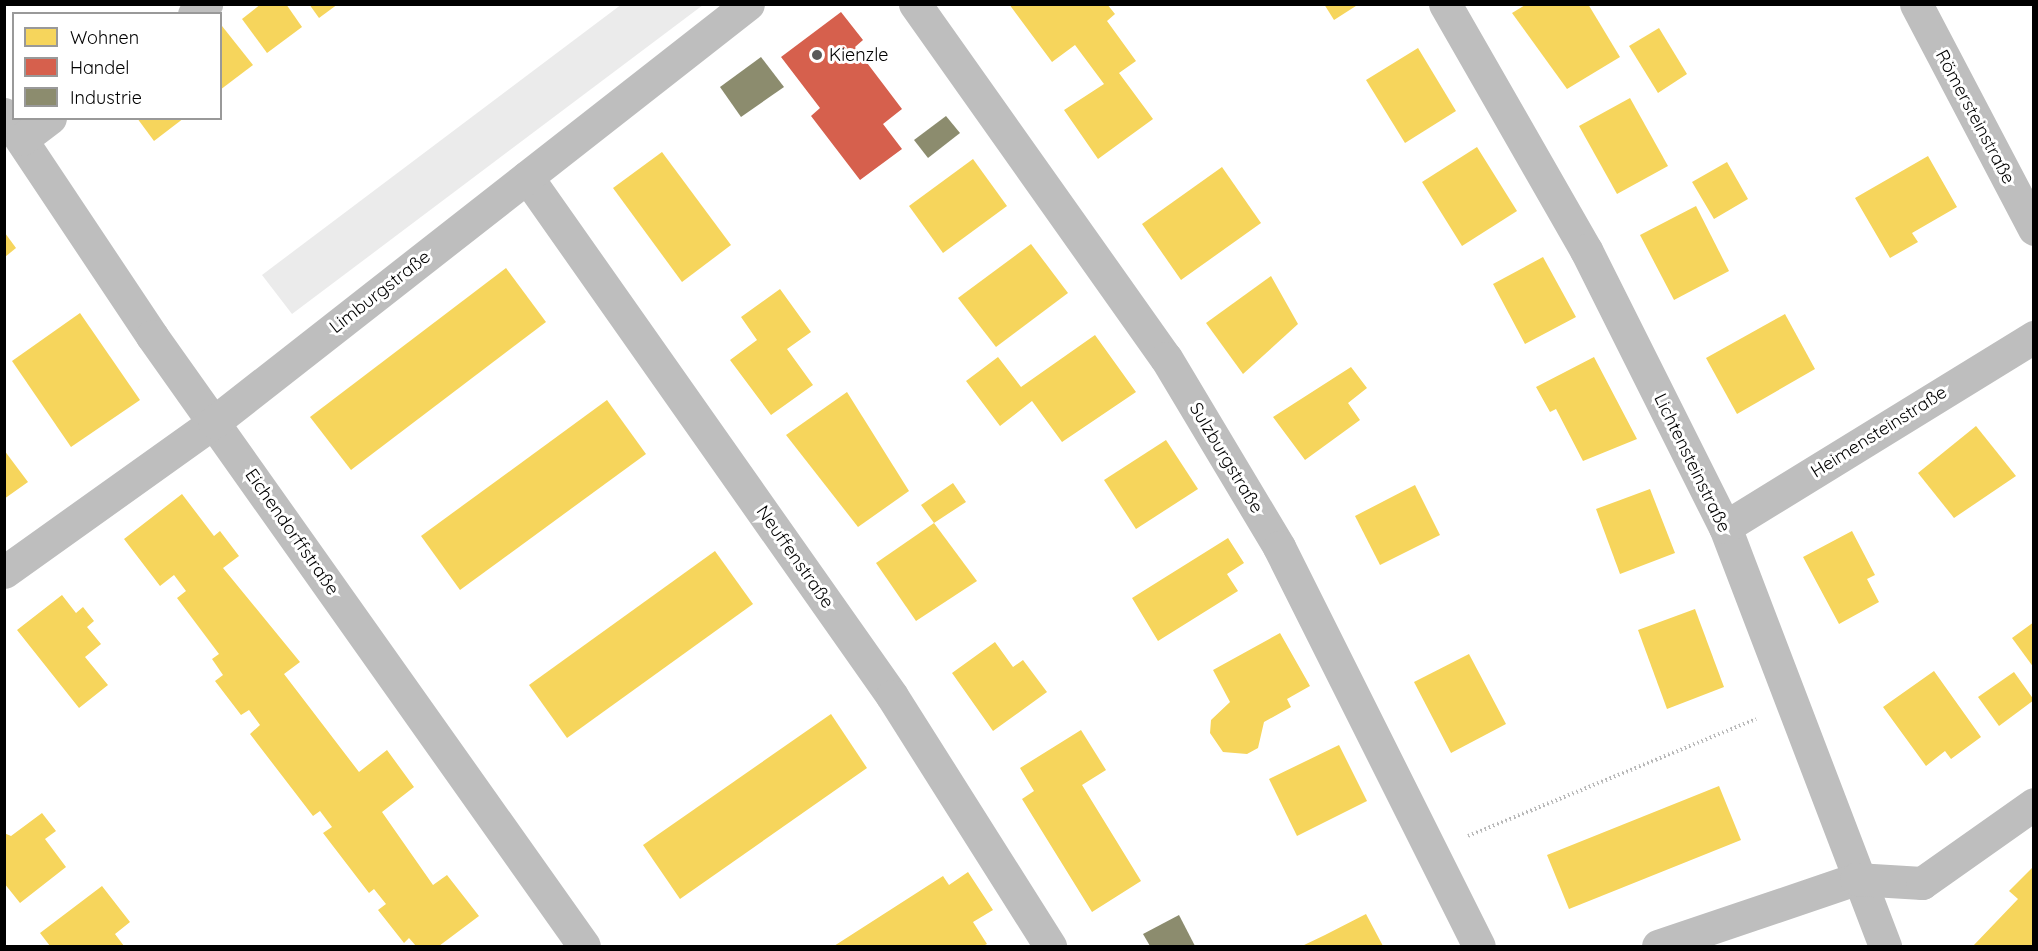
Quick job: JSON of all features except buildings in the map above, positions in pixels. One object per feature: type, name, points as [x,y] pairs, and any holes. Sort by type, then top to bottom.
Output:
[{"type":"street","name":"Limburgstraße","points":[[4,572],[214,422],[748,4]]},
{"type":"street","name":"Sulzburgstraße","points":[[915,4],[1166,358],[1279,547],[1479,946]]},
{"type":"street","name":"Lichtensteinstraße","points":[[1445,4],[1586,250],[1725,527],[1856,879],[1886,946]]},
{"type":"street","name":"Römersteinstraße","points":[[1916,4],[2034,229]]},
{"type":"street","points":[[13,126],[41,120]]},
{"type":"street","name":"Eichendorffstraße","points":[[13,126],[214,422],[584,946]]},
{"type":"street","name":"Neuffenstraße","points":[[527,177],[892,696],[1050,946]]},
{"type":"street","name":"Heimensteinstraße","points":[[1725,527],[2034,337]]},
{"type":"street","points":[[1658,946],[1856,879],[1922,883],[2034,804]]},
{"type":"path","points":[[1431,850],[1792,705]]},
{"type":"shaded area","points":[[622,4],[703,5],[292,314],[262,275]]},
{"type":"place","name":"Kienzle","points":[[817,55]]}]
